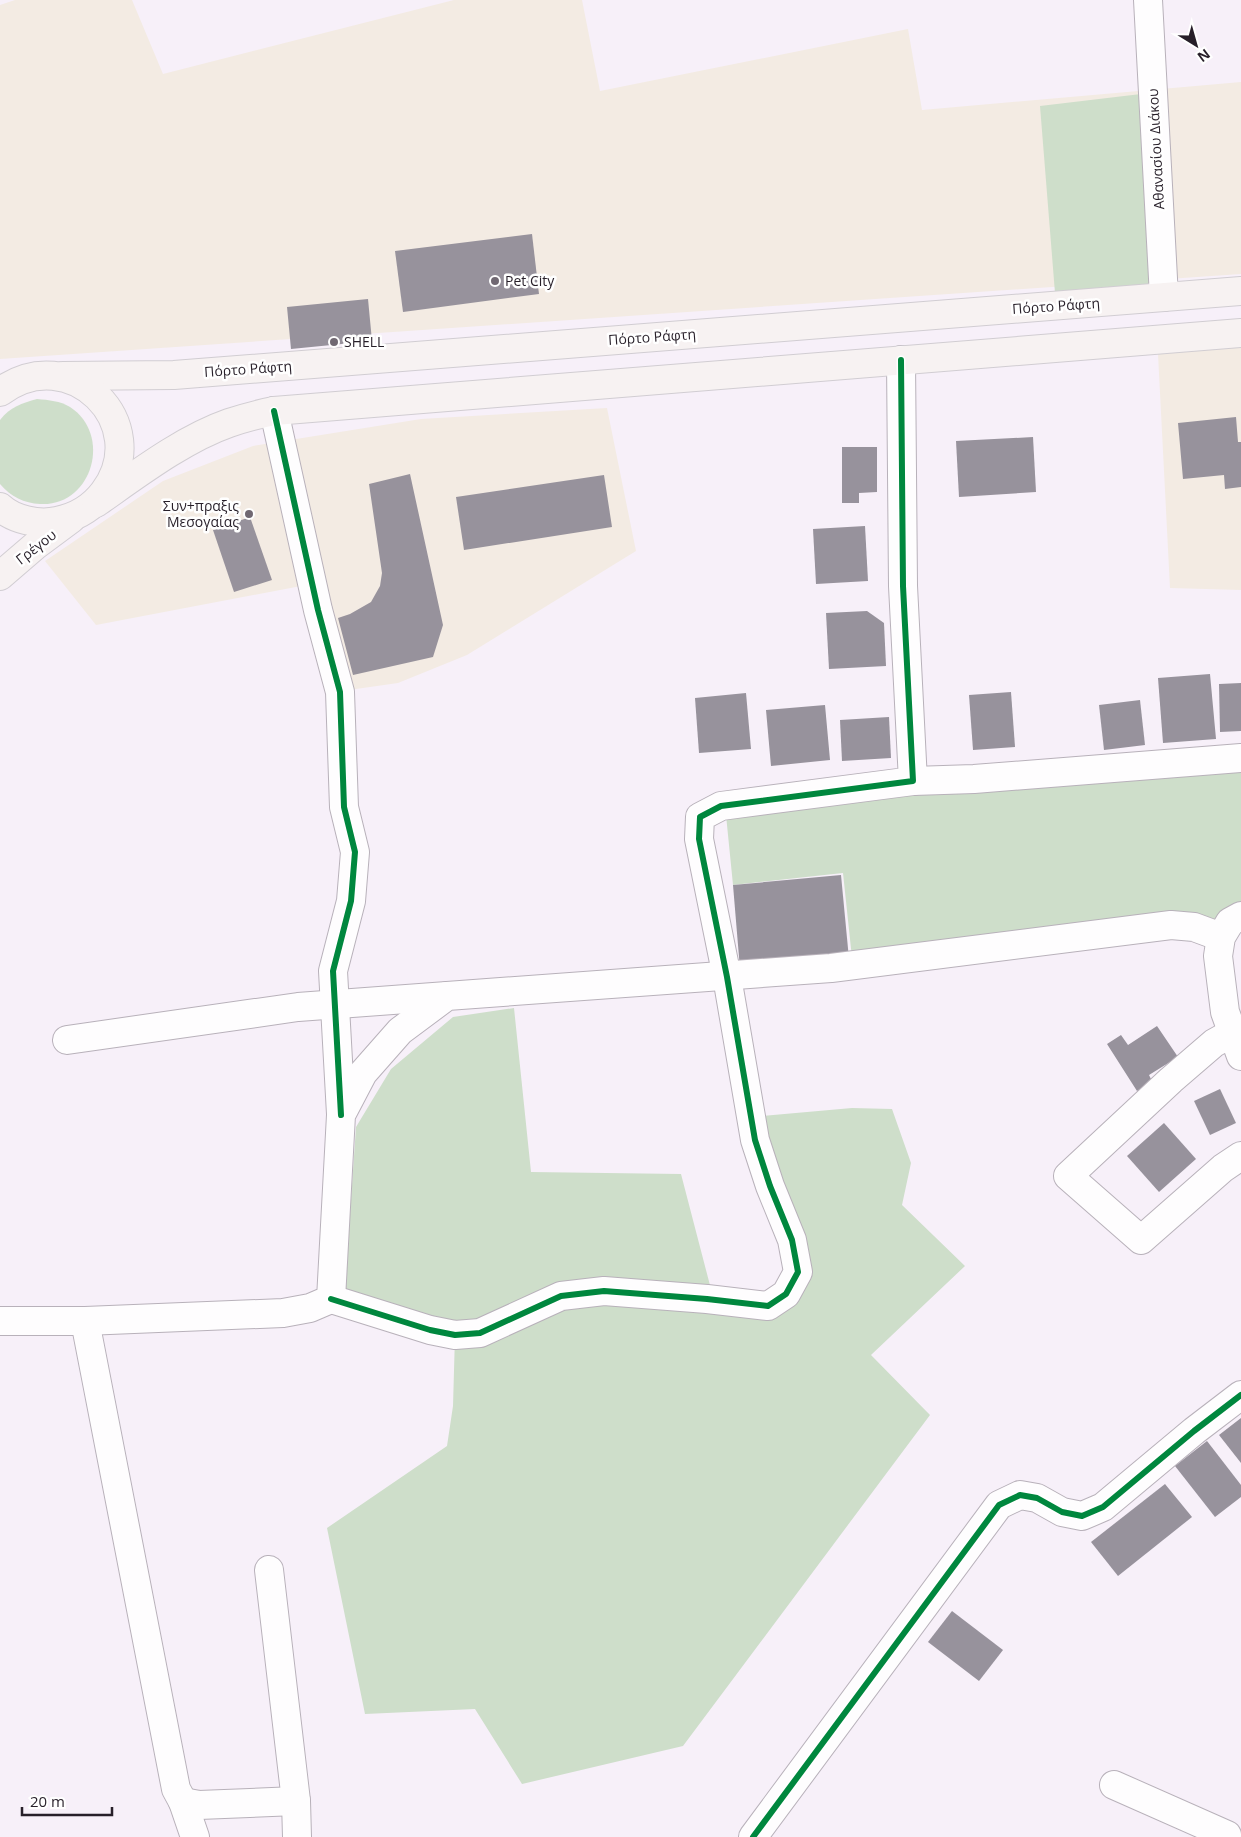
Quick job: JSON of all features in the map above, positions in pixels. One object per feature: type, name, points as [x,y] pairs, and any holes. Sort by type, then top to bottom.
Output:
[{"type":"main road","name":"Πόρτο Ράφτη","points":[[50,375],[174,375],[1241,291]]},
{"type":"main road","points":[[96,503],[179,447],[227,423],[274,411],[1241,333]]},
{"type":"main road","points":[[0,374],[50,375],[85,386],[101,400],[113,418],[119,439],[119,461],[112,482],[96,503]]},
{"type":"main road","points":[[0,392],[12,382],[50,375]]},
{"type":"main road","name":"Γρέγου","points":[[0,576],[36,545],[96,503]]},
{"type":"main road","points":[[0,507],[4,511],[26,521],[49,523],[72,518]]},
{"type":"street","name":"Αθανασίου Διάκου","points":[[1148,0],[1164,297]]},
{"type":"street","points":[[901,360],[903,586],[913,781]]},
{"type":"street","points":[[274,411],[318,610],[340,692],[344,807],[355,852],[350,901],[333,971],[341,1115],[331,1299]]},
{"type":"street","points":[[0,1321],[85,1321],[283,1313],[310,1308],[331,1299],[430,1330],[455,1335],[480,1333],[561,1296],[604,1292],[706,1298],[768,1306],[786,1294],[798,1272],[792,1240],[770,1186],[755,1140],[699,839],[700,817],[721,806],[913,781],[974,779],[1241,758]]},
{"type":"street","points":[[1241,916],[1230,922],[1221,937],[1218,956],[1224,1012],[1237,1044],[1214,1043],[1171,1080],[1068,1176],[1141,1240],[1223,1168],[1241,1156]]},
{"type":"street","points":[[67,1040],[298,1007],[831,968],[1172,925],[1194,927],[1221,937]]},
{"type":"street","points":[[341,1115],[363,1073],[400,1031],[447,996]]},
{"type":"street","points":[[85,1321],[176,1789],[183,1802],[195,1837]]},
{"type":"street","points":[[754,1837],[999,1505],[1020,1495],[1037,1498],[1062,1512],[1082,1516],[1103,1507],[1194,1431],[1241,1395]]},
{"type":"street","points":[[269,1570],[296,1801],[297,1837]]},
{"type":"street","points":[[1114,1785],[1228,1836]]},
{"type":"street","points":[[183,1802],[199,1805],[296,1801]]},
{"type":"shaded area","points":[[15,0],[132,0],[163,74],[454,0],[582,0],[600,91],[908,29],[922,110],[1241,82],[1241,274],[0,359],[0,5]]},
{"type":"shaded area","points":[[1241,347],[1241,590],[1170,588],[1158,354]]},
{"type":"shaded area","points":[[607,408],[636,551],[467,655],[398,683],[349,690],[322,582],[96,625],[45,561],[163,481],[253,446],[421,419]]},
{"type":"green space","points":[[1141,94],[1154,286],[1055,293],[1040,106]]},
{"type":"green space","points":[[37,399],[50,400],[70,407],[83,419],[91,434],[93,451],[91,467],[84,482],[73,494],[58,502],[40,504],[29,502],[18,498],[0,484],[0,420],[17,406]]},
{"type":"green space","points":[[1241,760],[1241,916],[852,958],[843,873],[733,885],[726,815]]},
{"type":"green space","points":[[514,1008],[531,1172],[681,1174],[712,1293],[792,1293],[751,1117],[852,1108],[892,1109],[911,1163],[902,1205],[965,1266],[871,1355],[930,1415],[683,1746],[522,1784],[475,1709],[365,1714],[327,1528],[447,1446],[453,1406],[455,1335],[344,1303],[356,1127],[391,1069],[453,1017]]},
{"type":"building","points":[[532,234],[539,294],[403,312],[395,251]]},
{"type":"building","points":[[368,299],[372,341],[291,349],[287,307]]},
{"type":"building","points":[[1236,417],[1238,442],[1241,442],[1241,487],[1225,489],[1224,475],[1183,479],[1178,423]]},
{"type":"building","points":[[1033,437],[1036,492],[959,497],[956,441]]},
{"type":"building","points":[[842,447],[877,447],[877,492],[859,493],[859,503],[842,503]]},
{"type":"building","points":[[410,474],[443,625],[433,657],[353,675],[338,618],[350,614],[371,602],[380,586],[382,573],[369,484]]},
{"type":"building","points":[[604,475],[612,527],[464,550],[456,497]]},
{"type":"building","points":[[250,517],[272,580],[234,592],[213,530]]},
{"type":"building","points":[[865,526],[868,581],[816,584],[813,529]]},
{"type":"building","points":[[867,611],[884,623],[886,666],[829,669],[826,613]]},
{"type":"building","points":[[1210,674],[1216,739],[1163,743],[1158,678]]},
{"type":"building","points":[[1241,683],[1241,731],[1220,732],[1219,684]]},
{"type":"building","points":[[1011,692],[1015,747],[973,750],[969,695]]},
{"type":"building","points":[[746,693],[751,749],[699,753],[695,698]]},
{"type":"building","points":[[1140,700],[1145,745],[1104,750],[1099,705]]},
{"type":"building","points":[[825,705],[830,760],[771,766],[766,710]]},
{"type":"building","points":[[889,717],[891,758],[842,761],[840,720]]},
{"type":"building","points":[[841,875],[849,959],[740,969],[733,885]]},
{"type":"building","points":[[1157,1026],[1178,1057],[1149,1075],[1152,1081],[1137,1091],[1107,1044],[1121,1035],[1128,1045]]},
{"type":"building","points":[[1220,1089],[1236,1123],[1210,1135],[1194,1101]]},
{"type":"building","points":[[1164,1123],[1196,1159],[1159,1192],[1127,1156]]},
{"type":"building","points":[[1241,1418],[1241,1463],[1219,1435]]},
{"type":"building","points":[[1207,1441],[1241,1485],[1241,1497],[1215,1517],[1175,1466]]},
{"type":"building","points":[[1165,1484],[1192,1517],[1118,1576],[1091,1542]]},
{"type":"building","points":[[952,1611],[1003,1650],[979,1681],[928,1642]]},
{"type":"cycle path","points":[[331,1299],[430,1330],[455,1335],[480,1333],[561,1296],[604,1291],[768,1306],[786,1294],[798,1272],[792,1240],[770,1186],[755,1140],[727,977],[699,839],[700,817],[721,806],[913,781],[903,586],[901,360]]},
{"type":"cycle path","points":[[274,411],[318,610],[340,692],[344,807],[355,852],[351,901],[333,971],[341,1115]]},
{"type":"cycle path","points":[[753,1837],[999,1505],[1020,1495],[1037,1498],[1062,1512],[1082,1516],[1103,1507],[1194,1431],[1241,1395]]},
{"type":"place","name":"Pet City","points":[[495,281]]},
{"type":"place","name":"SHELL","points":[[334,342]]},
{"type":"place","name":"Συν+πραξις Μεσογαίας","points":[[249,514]]}]
